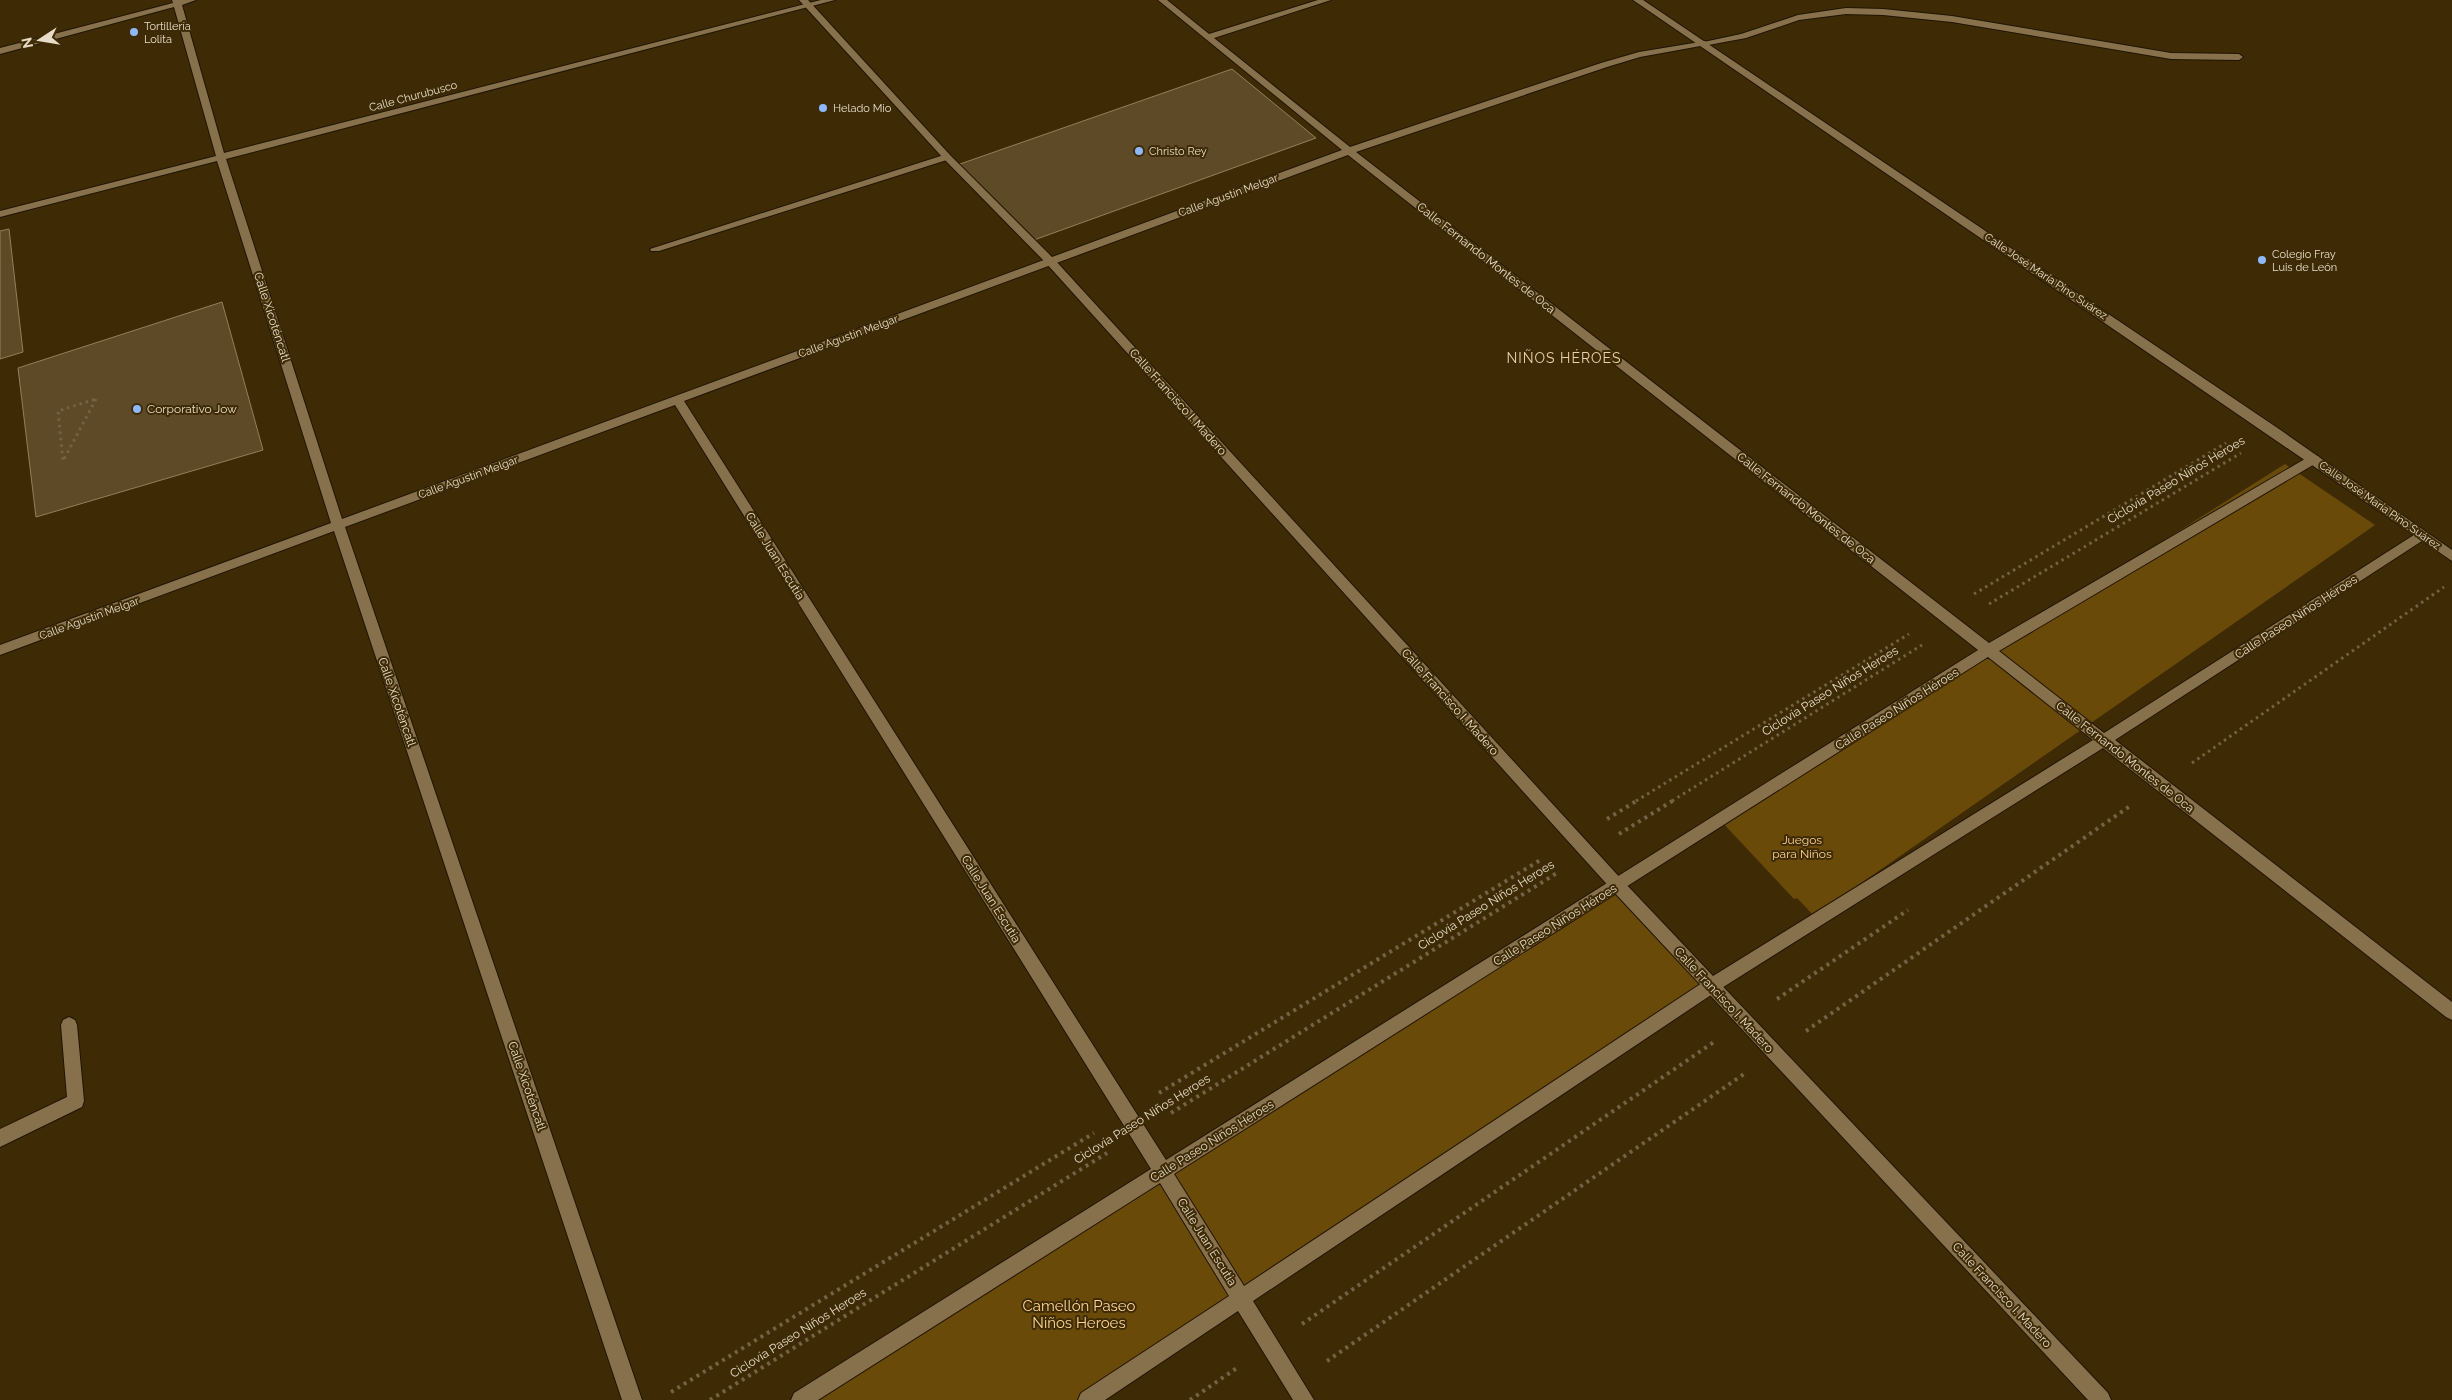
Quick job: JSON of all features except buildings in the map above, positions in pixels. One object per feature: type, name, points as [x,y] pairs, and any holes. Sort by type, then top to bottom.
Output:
[{"type":"main road","name":"Calle José María Pino Suárez","points":[[1637,0],[2276,432],[2421,536],[2452,556]]},
{"type":"street","points":[[0,50],[177,2],[192,0]]},
{"type":"street","name":"Calle Churubusco","points":[[0,214],[221,158],[806,3],[831,0]]},
{"type":"street","name":"Calle Fernando Montes de Oca","points":[[1162,0],[1349,151],[2452,1012]]},
{"type":"street","points":[[1208,37],[1326,0]]},
{"type":"street","name":"Calle Xicoténcatl","points":[[177,2],[221,158],[338,525],[632,1400]]},
{"type":"street","name":"Calle Francisco I. Madero","points":[[806,3],[947,157],[1050,261],[1744,1022],[2101,1400]]},
{"type":"street","name":"Calle Agustín Melgar","points":[[0,650],[1349,151],[1604,65],[1639,55],[1743,36],[1798,18],[1846,11],[1883,12],[1952,19],[2171,56],[2239,57]]},
{"type":"street","points":[[654,248],[947,157]]},
{"type":"street","name":"Calle Juan Escutia","points":[[676,399],[1139,1133],[1304,1400]]},
{"type":"street","name":"Calle Paseo Niños Héroes","points":[[801,1400],[1618,886],[1989,650],[2314,459]]},
{"type":"street","name":"Calle Paseo Niños Héroes","points":[[1088,1400],[1711,986],[2104,740],[2421,536]]},
{"type":"street","points":[[0,1138],[76,1101],[69,1025]]},
{"type":"path","points":[[96,399],[84,422],[63,461],[58,411],[96,399]]},
{"type":"path","points":[[666,1395],[1941,614],[2261,422]]},
{"type":"path","name":"Ciclovía Paseo Niños Heroes","points":[[710,1400],[1955,624],[2276,432]]},
{"type":"path","points":[[1294,1384],[2452,582]]},
{"type":"path","points":[[1190,1400],[1916,904]]},
{"type":"green space","name":"Juegos para Niños","points":[[2285,464],[2375,525],[1814,916],[1797,898],[1794,899],[1720,820]]},
{"type":"green space","name":"Camellón Paseo Niños Heroes","points":[[1618,886],[1711,986],[1088,1400],[801,1400]]},
{"type":"place","name":"Tortillería Lolita","points":[[134,32]]},
{"type":"place","name":"Helado Mio","points":[[823,108]]},
{"type":"place","name":"Christo Rey","points":[[1139,151]]},
{"type":"place","name":"Colegio Fray Luis de León","points":[[2262,260]]},
{"type":"place","name":"Corporativo Jow","points":[[137,409]]},
{"type":"district","name":"NIÑOS HÉROES","points":[[1564,358]]}]
